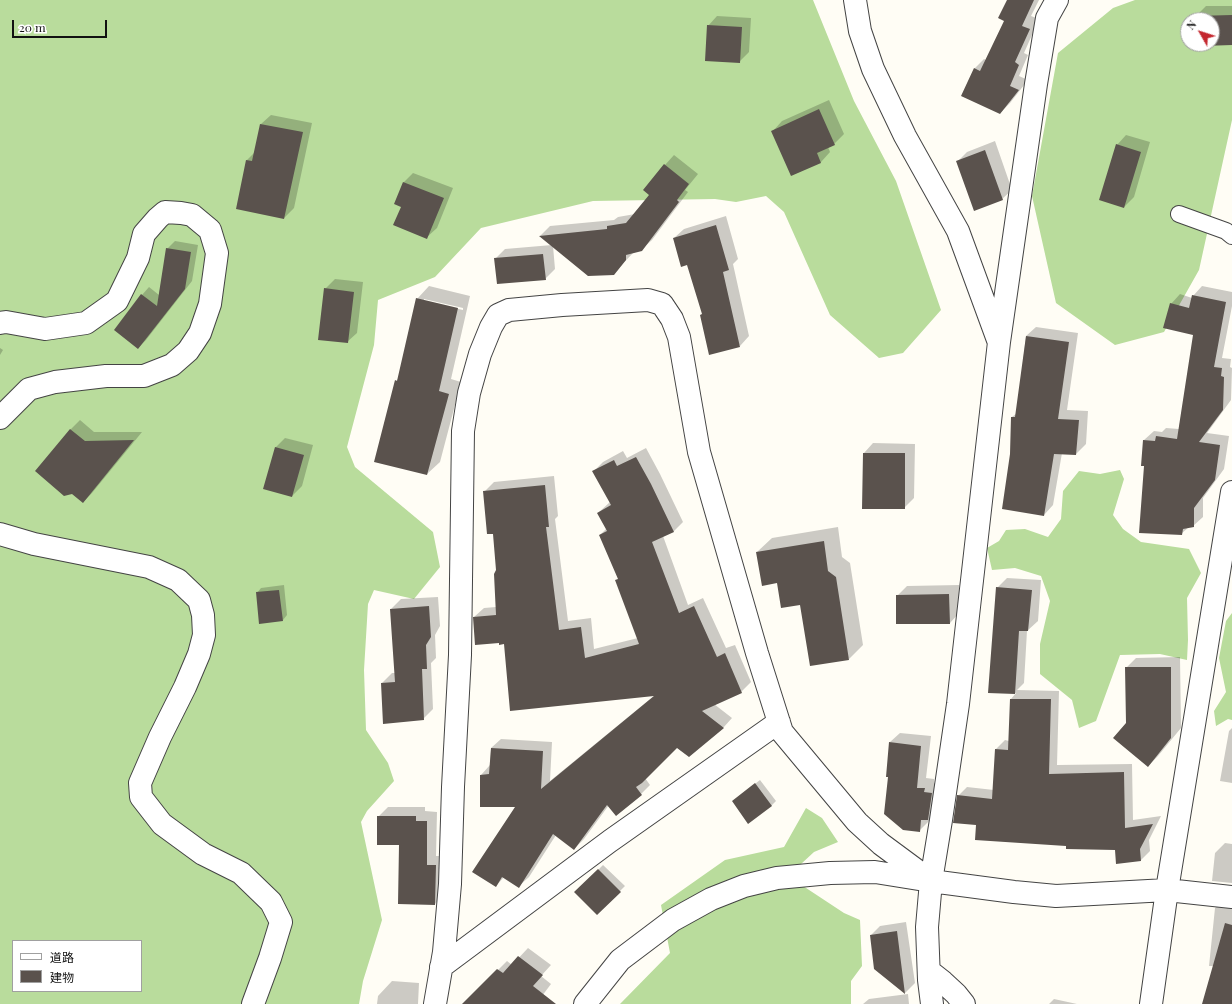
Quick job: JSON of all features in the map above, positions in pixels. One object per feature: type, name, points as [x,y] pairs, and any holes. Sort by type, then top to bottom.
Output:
[{"type":"street","points":[[855,0],[860,30],[873,69],[905,136],[958,231],[999,342]]},
{"type":"street","points":[[932,1004],[927,927],[931,881],[958,704],[999,342],[1037,77],[1047,18],[1057,0]]},
{"type":"street","points":[[0,323],[6,322],[45,329],[86,323],[117,302],[138,258],[144,234],[165,212],[181,212],[192,215],[210,230],[217,253],[210,304],[200,332],[188,351],[172,365],[144,376],[106,376],[55,382],[29,389],[0,418]]},
{"type":"street","points":[[436,1004],[444,952],[450,884],[453,787],[460,655],[463,431],[469,393],[480,354],[491,327],[498,315],[508,310],[648,300],[662,304],[672,319],[679,337],[699,452],[757,653],[782,732],[857,822],[881,844],[931,881]]},
{"type":"street","points":[[1151,1004],[1167,890],[1232,492]]},
{"type":"street","points":[[0,534],[34,544],[149,567],[178,580],[198,600],[203,615],[204,635],[199,654],[140,783],[141,797],[162,824],[203,854],[241,873],[271,902],[281,922],[270,958],[252,1004]]},
{"type":"street","points":[[441,967],[610,841],[779,722]]},
{"type":"street","points":[[585,1004],[620,960],[672,920],[711,899],[744,886],[777,878],[830,873],[875,872],[931,881],[1056,896],[1167,890],[1232,897]]},
{"type":"street","points":[[929,971],[956,994],[964,1004]]},
{"type":"lane","points":[[1179,214],[1226,231],[1232,236]]},
{"type":"green space","points":[[0,0],[813,0],[854,101],[896,181],[941,310],[903,353],[879,358],[830,315],[784,212],[766,196],[736,202],[715,199],[593,201],[481,228],[435,277],[378,300],[374,345],[347,447],[355,467],[433,532],[440,567],[414,599],[374,590],[368,604],[364,670],[366,730],[388,763],[394,781],[367,811],[361,822],[382,920],[363,981],[359,1004],[0,1004]]},
{"type":"green space","points":[[1135,0],[1232,0],[1232,120],[1199,270],[1164,332],[1115,345],[1056,303],[1032,196],[1058,53],[1113,8]]},
{"type":"green space","points":[[1120,470],[1124,479],[1113,515],[1123,529],[1141,542],[1189,549],[1201,573],[1187,598],[1187,660],[1160,654],[1120,655],[1096,721],[1079,728],[1072,700],[1040,674],[1040,644],[1050,601],[1041,576],[1015,568],[992,570],[987,548],[999,541],[1006,530],[1025,529],[1048,537],[1061,519],[1063,491],[1079,471],[1100,474]]},
{"type":"green space","points":[[1232,613],[1232,720],[1228,719],[1216,726],[1214,711],[1226,692],[1219,658],[1226,621]]},
{"type":"green space","points":[[806,808],[822,818],[838,842],[814,852],[801,864],[800,884],[844,913],[860,920],[862,966],[851,981],[851,1004],[620,1004],[670,953],[661,905],[725,860],[784,847]]},
{"type":"building","points":[[1007,0],[1034,0],[1022,26],[1030,29],[1015,62],[1019,65],[1010,86],[1019,90],[1000,114],[961,96],[974,68],[980,71],[1004,21],[998,18]]},
{"type":"building","points":[[1220,15],[1232,15],[1232,45],[1220,45]]},
{"type":"building","points":[[707,25],[742,27],[740,63],[705,61]]},
{"type":"building","points":[[819,109],[835,145],[817,153],[821,163],[791,176],[771,131]]},
{"type":"building","points":[[260,124],[303,132],[284,219],[236,209],[246,160],[252,161]]},
{"type":"building","points":[[1116,144],[1141,152],[1124,208],[1099,200]]},
{"type":"building","points":[[985,150],[1003,200],[974,211],[956,161]]},
{"type":"building","points":[[664,164],[689,184],[677,200],[679,202],[642,251],[626,255],[626,260],[614,275],[588,276],[539,236],[607,229],[607,226],[626,223],[649,195],[643,190]]},
{"type":"building","points":[[403,182],[444,198],[427,239],[393,225],[401,207],[394,204]]},
{"type":"building","points":[[716,225],[729,270],[723,272],[740,347],[709,355],[700,315],[702,314],[687,265],[681,267],[673,238]]},
{"type":"building","points":[[166,248],[191,252],[185,289],[138,349],[114,330],[141,294],[157,306]]},
{"type":"building","points":[[543,254],[546,280],[497,284],[494,258]]},
{"type":"building","points":[[324,288],[354,292],[348,343],[318,340]]},
{"type":"building","points":[[1192,295],[1226,302],[1214,367],[1222,368],[1221,376],[1224,377],[1223,410],[1199,442],[1220,445],[1215,480],[1194,508],[1194,527],[1183,529],[1182,535],[1139,533],[1144,466],[1141,466],[1143,440],[1155,441],[1156,436],[1177,439],[1193,335],[1163,328],[1170,303],[1189,308]]},
{"type":"building","points":[[416,298],[458,308],[439,391],[449,394],[427,475],[374,462],[395,380],[397,381]]},
{"type":"building","points":[[1026,336],[1069,342],[1058,419],[1079,420],[1076,455],[1054,454],[1044,516],[1002,509],[1010,454],[1011,417],[1015,417]]},
{"type":"building","points":[[70,429],[85,441],[134,440],[83,503],[72,494],[64,496],[35,471]]},
{"type":"building","points":[[275,447],[304,455],[292,497],[263,489]]},
{"type":"building","points":[[863,453],[905,453],[905,509],[862,509]]},
{"type":"building","points":[[636,457],[674,532],[652,542],[679,613],[694,606],[717,657],[725,653],[742,693],[702,711],[724,728],[689,757],[677,748],[642,783],[636,787],[642,795],[616,816],[607,805],[574,850],[553,834],[519,888],[502,877],[496,887],[472,872],[515,807],[480,807],[480,775],[489,774],[491,748],[543,751],[541,789],[654,696],[510,711],[504,644],[475,645],[473,617],[496,615],[494,574],[496,570],[493,534],[487,534],[483,491],[545,485],[549,527],[546,527],[559,630],[581,627],[585,658],[639,644],[615,580],[618,579],[599,535],[607,531],[597,513],[611,505],[592,471],[614,460],[617,466]]},
{"type":"building","points":[[824,541],[828,571],[836,577],[849,660],[810,666],[800,605],[781,608],[777,583],[762,586],[756,552]]},
{"type":"building","points":[[996,587],[1032,590],[1028,631],[1019,631],[1015,694],[988,693]]},
{"type":"building","points":[[279,590],[283,621],[259,624],[256,592]]},
{"type":"building","points":[[949,594],[950,624],[896,624],[896,595]]},
{"type":"building","points":[[429,606],[431,637],[426,645],[427,669],[422,669],[424,720],[383,724],[381,683],[395,682],[390,609]]},
{"type":"building","points":[[1125,667],[1171,667],[1171,738],[1148,767],[1113,738],[1126,723]]},
{"type":"building","points":[[1010,699],[1051,699],[1049,774],[1124,772],[1125,828],[1153,824],[1140,849],[1141,861],[1116,864],[1115,850],[1066,849],[1066,846],[975,840],[976,825],[953,823],[957,795],[992,799],[995,749],[1008,750]]},
{"type":"building","points":[[889,742],[921,746],[917,788],[925,788],[924,792],[932,793],[928,820],[921,820],[920,832],[903,830],[884,814],[888,777],[886,777]]},
{"type":"building","points":[[755,783],[772,806],[748,824],[732,801]]},
{"type":"building","points":[[377,816],[416,816],[416,821],[427,821],[427,865],[436,865],[435,905],[398,904],[399,845],[377,845]]},
{"type":"building","points":[[598,869],[621,892],[597,915],[574,892]]},
{"type":"building","points":[[1225,923],[1232,925],[1232,1004],[1202,1004]]},
{"type":"building","points":[[897,931],[905,994],[874,969],[870,935]]},
{"type":"building","points":[[518,956],[543,975],[533,986],[556,1004],[462,1004],[497,969],[503,973]]}]
